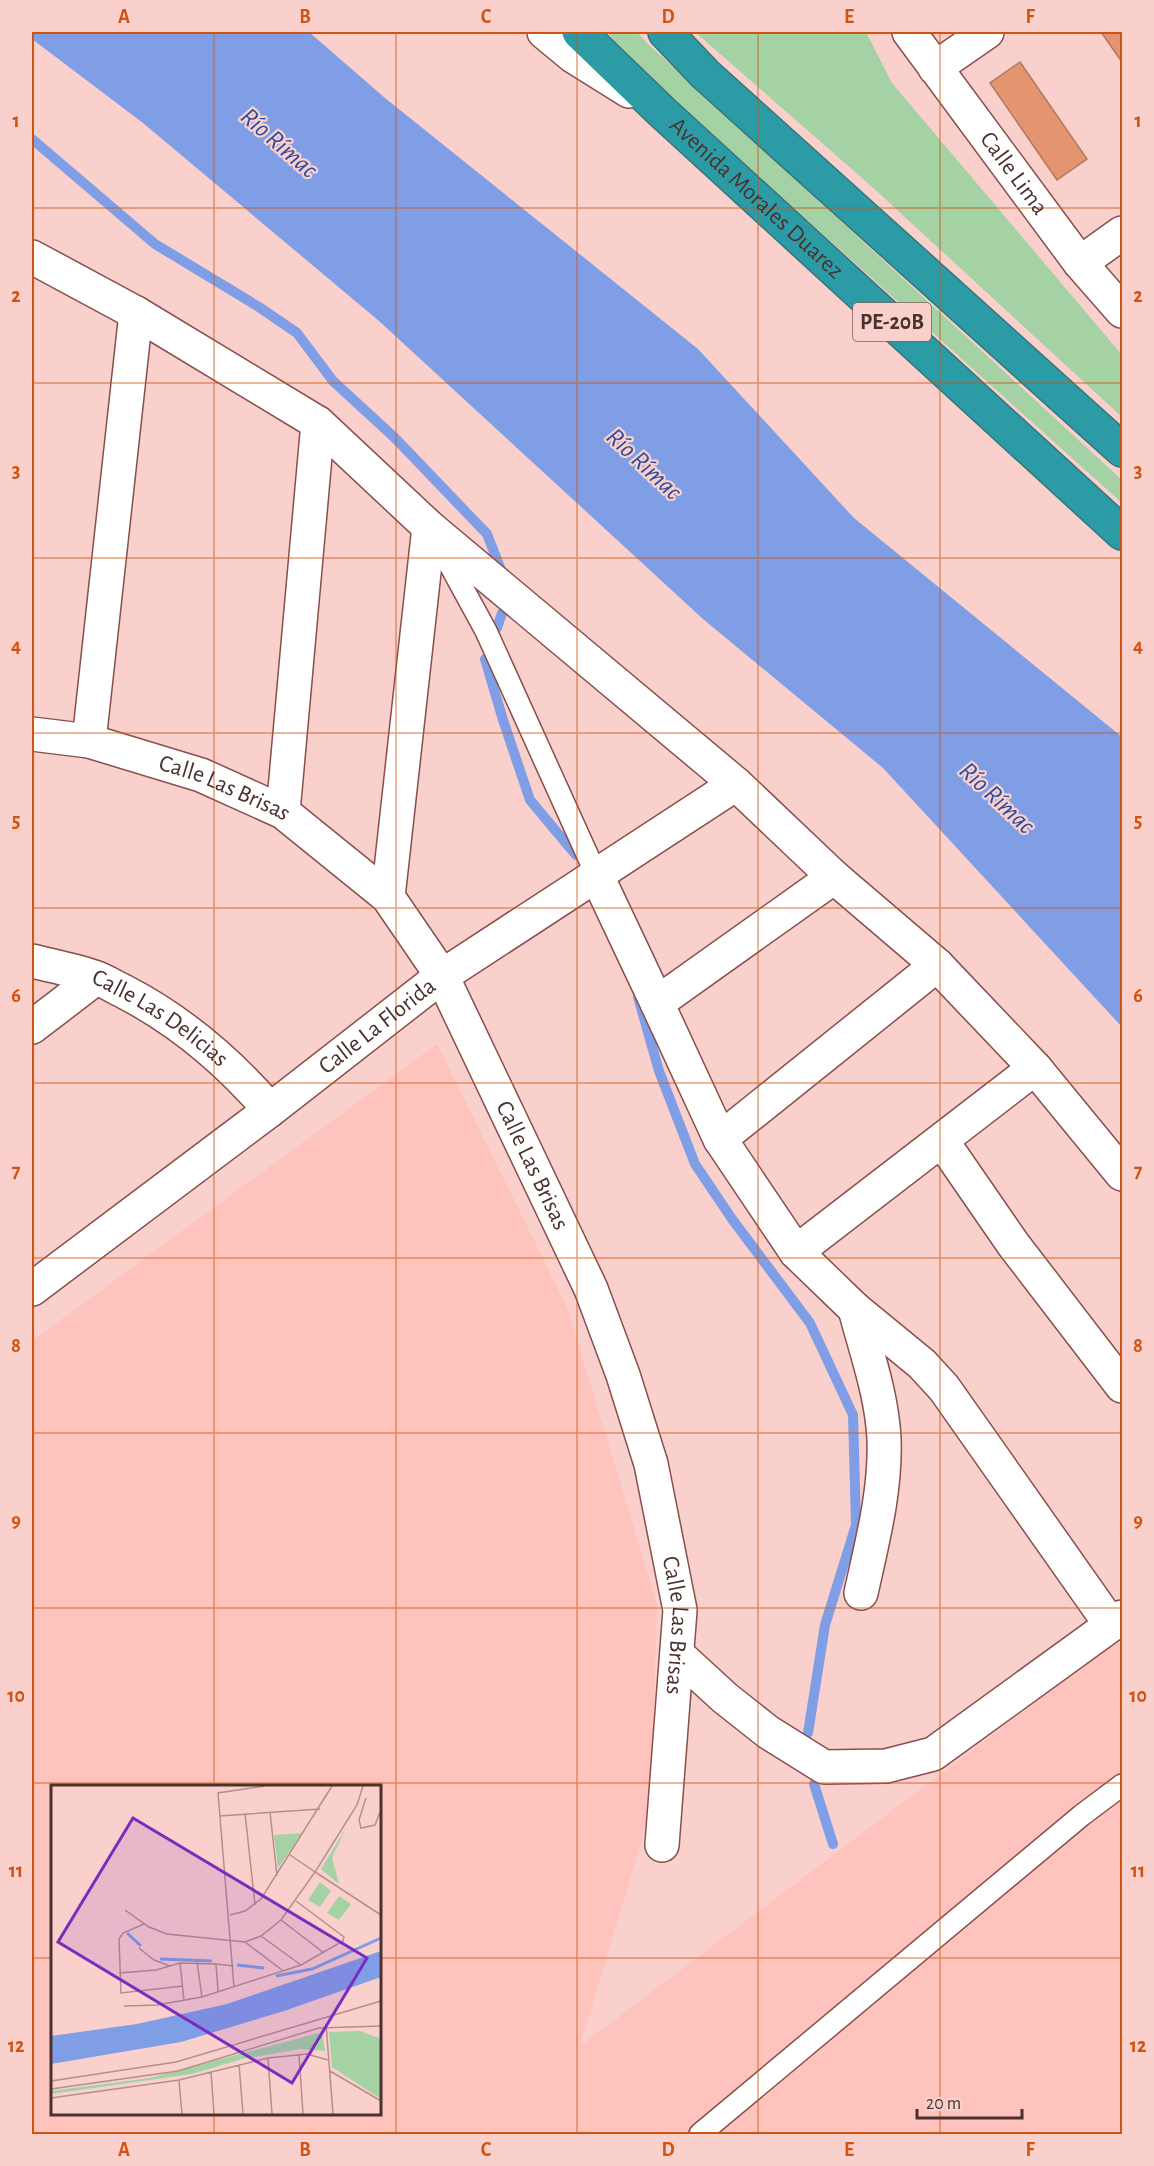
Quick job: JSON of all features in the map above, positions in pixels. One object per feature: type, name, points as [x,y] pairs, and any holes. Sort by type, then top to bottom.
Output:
[{"type":"highway","name":"Avenida Morales Duarez","points":[[581,32],[661,111],[1122,533]]},
{"type":"highway","name":"PE-20B","points":[[665,32],[705,74],[1122,450]]},
{"type":"street","points":[[544,32],[573,56],[661,111]]},
{"type":"street","name":"Calle Lima","points":[[909,32],[1080,263],[1122,311]]},
{"type":"street","points":[[935,68],[987,32]]},
{"type":"street","points":[[1080,263],[1122,233]]},
{"type":"street","points":[[32,258],[136,313],[318,423],[429,527],[736,784],[834,877],[938,965],[1035,1068],[1122,1174]]},
{"type":"street","points":[[89,741],[136,313]]},
{"type":"street","points":[[284,812],[318,423]]},
{"type":"street","points":[[388,897],[429,527]]},
{"type":"street","name":"Calle Las Brisas","points":[[32,734],[89,741],[201,775],[284,812],[388,897],[442,976],[591,1289],[651,1464],[680,1610],[662,1845]]},
{"type":"street","name":"Calle La Florida","points":[[32,1289],[270,1110],[442,976],[736,784]]},
{"type":"street","points":[[596,874],[720,1139],[796,1252],[855,1309],[922,1364],[944,1388],[1117,1621],[933,1754],[886,1766],[824,1767],[768,1732],[725,1698],[676,1654]]},
{"type":"street","points":[[657,1003],[834,877]]},
{"type":"street","name":"Calle Las Delicias","points":[[32,961],[96,978],[135,997],[214,1051],[248,1084],[270,1110]]},
{"type":"street","points":[[720,1139],[938,965]]},
{"type":"street","points":[[32,1027],[96,978]]},
{"type":"street","points":[[796,1252],[1035,1068]]},
{"type":"street","points":[[942,1141],[1013,1244],[1122,1386]]},
{"type":"street","points":[[855,1309],[879,1404],[884,1438],[883,1472],[861,1593]]},
{"type":"lane","points":[[429,527],[486,631],[596,874]]},
{"type":"lane","points":[[700,2134],[1082,1815],[1122,1785]]},
{"type":"shaded area","points":[[437,1044],[567,1307],[657,1604],[651,1809],[580,2046],[1105,1650],[1122,1642],[1122,2134],[32,2134],[32,1341]]},
{"type":"green space","points":[[637,32],[1122,480],[1122,503],[658,86],[618,49],[608,33]]},
{"type":"green space","points":[[695,32],[866,32],[892,83],[1122,355],[1122,417],[870,185]]},
{"type":"water","name":"Río Rímac","points":[[32,32],[309,32],[385,98],[698,349],[854,518],[1122,737],[1122,1027],[883,768],[703,619],[379,321],[143,123],[32,39]]},
{"type":"building","points":[[1101,32],[1122,32],[1122,62]]},
{"type":"building","points":[[1020,62],[1087,159],[1057,180],[990,83]]},
{"type":"waterway","points":[[32,139],[155,244],[259,307],[297,333],[333,381],[395,438],[487,534],[503,575]]},
{"type":"waterway","points":[[497,628],[502,613]]},
{"type":"waterway","points":[[485,659],[530,800],[576,855]]},
{"type":"waterway","points":[[638,997],[659,1071],[695,1164],[732,1219],[810,1323],[853,1415],[856,1525],[825,1625],[808,1733]]},
{"type":"waterway","points":[[814,1784],[833,1844]]}]
